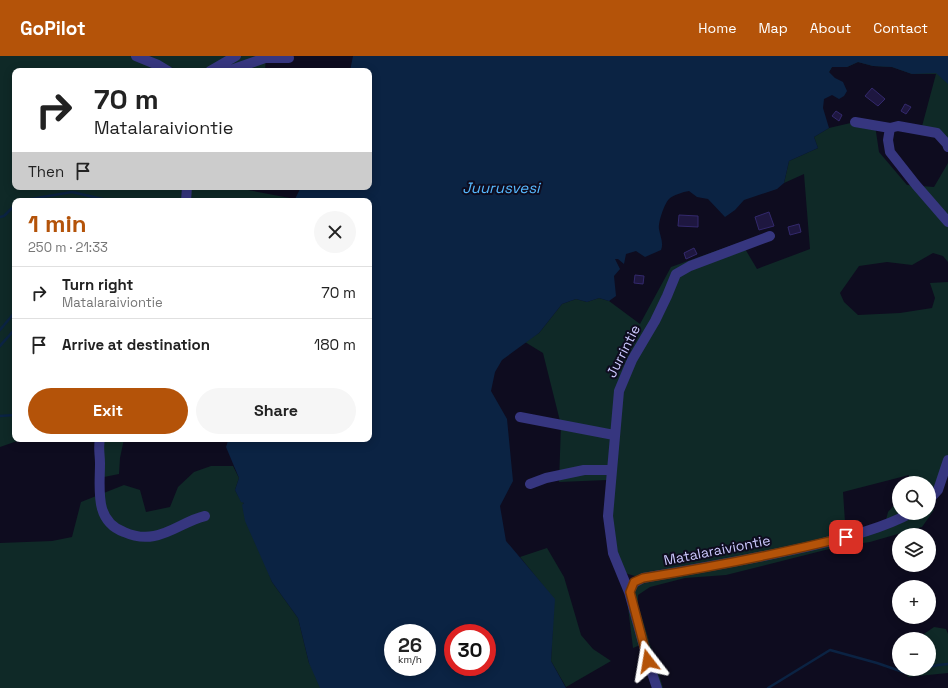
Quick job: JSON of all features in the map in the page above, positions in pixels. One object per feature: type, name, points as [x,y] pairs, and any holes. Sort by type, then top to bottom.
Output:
[{"type":"street","points":[[136,56],[163,68]]},
{"type":"street","points":[[215,68],[236,56]]},
{"type":"street","points":[[237,68],[265,58],[289,58]]},
{"type":"street","points":[[855,122],[890,128],[898,126],[937,133],[948,147]]},
{"type":"street","points":[[890,128],[888,140],[890,152],[948,222]]},
{"type":"street","name":"Jurrintie","points":[[630,592],[613,553],[608,516],[618,391],[632,360],[655,321],[676,274],[690,266],[770,236]]},
{"type":"street","points":[[520,417],[614,435]]},
{"type":"street","points":[[99,442],[99,496],[107,520],[116,530],[134,536],[154,536],[177,528],[194,518],[205,516]]},
{"type":"street","points":[[936,492],[948,460]]},
{"type":"street","points":[[530,484],[546,478],[584,470],[612,470]]},
{"type":"street","name":"Matalaraiviontie","points":[[630,592],[634,582],[643,578],[709,567],[798,549],[852,535],[899,520]]},
{"type":"street","points":[[630,592],[648,661],[657,688]]},
{"type":"green space","points":[[0,56],[266,56],[265,68],[12,68],[12,190],[248,190],[290,198],[12,198],[12,442],[14,442],[0,447]]},
{"type":"green space","points":[[948,56],[948,147],[947,144],[921,130],[936,74],[912,74],[892,67],[873,66],[858,62],[847,67],[832,67],[829,72],[804,65]]},
{"type":"green space","points":[[855,122],[875,125],[879,152],[907,185],[934,187],[948,163],[948,262],[943,256],[933,253],[912,265],[887,262],[859,266],[840,293],[844,302],[858,315],[900,313],[932,308],[935,298],[930,283],[948,282],[948,460],[936,485],[936,476],[892,476],[892,479],[843,492],[846,537],[885,524],[888,512],[892,508],[892,520],[927,520],[922,527],[892,528],[892,536],[870,542],[841,546],[726,575],[685,578],[650,587],[638,595],[638,604],[663,688],[657,688],[643,644],[633,648],[627,599],[642,578],[620,570],[607,480],[559,482],[561,425],[543,353],[525,342],[539,333],[562,304],[576,299],[587,302],[599,298],[609,301],[640,324],[671,267],[741,242],[757,269],[810,249],[804,174],[784,183],[789,161],[818,148],[814,137],[829,128]]},
{"type":"green space","points":[[100,442],[123,442],[119,474],[99,478]]},
{"type":"green space","points":[[211,466],[233,466],[239,478],[235,490],[241,501],[244,503],[243,504],[272,582],[298,618],[309,663],[326,688],[0,688],[0,543],[52,541],[72,537],[81,502],[124,485],[140,490],[146,512],[170,507],[178,487],[194,472]]},
{"type":"green space","points":[[547,548],[564,577],[581,635],[593,649],[611,661],[566,687],[551,661],[554,599],[520,557]]},
{"type":"green space","points":[[934,627],[946,629],[948,634],[948,673],[936,674],[936,632],[927,632]]},
{"type":"water","name":"Juurusvesi","points":[[353,56],[948,56],[948,84],[936,73],[912,74],[892,67],[873,66],[858,62],[847,67],[832,67],[829,72],[835,78],[843,82],[847,91],[844,96],[839,99],[832,95],[824,99],[823,108],[829,128],[814,137],[818,148],[789,161],[784,183],[777,189],[744,200],[735,210],[725,217],[708,199],[697,197],[689,191],[671,198],[665,205],[659,222],[662,242],[661,250],[645,257],[636,251],[626,254],[624,264],[618,259],[615,259],[620,269],[614,276],[616,296],[609,301],[599,298],[587,302],[576,299],[562,304],[539,333],[502,360],[495,372],[491,391],[507,419],[513,481],[500,506],[506,541],[555,599],[551,661],[566,688],[320,688],[309,663],[298,618],[272,582],[245,521],[242,505],[244,503],[241,502],[235,490],[239,478],[226,447],[228,442],[372,442],[372,198],[296,198],[300,190],[372,190],[372,68],[351,68]]},
{"type":"building","points":[[872,88],[885,99],[878,106],[865,96]]},
{"type":"building","points":[[905,104],[911,107],[906,114],[901,111]]},
{"type":"building","points":[[836,111],[842,115],[839,121],[832,116]]},
{"type":"building","points":[[769,212],[774,226],[759,230],[755,217]]},
{"type":"building","points":[[679,215],[698,216],[698,227],[678,226]]},
{"type":"building","points":[[799,224],[801,232],[790,235],[788,227]]},
{"type":"building","points":[[694,248],[697,254],[686,259],[684,253]]},
{"type":"building","points":[[635,275],[644,276],[643,284],[634,283]]},
{"type":"waterway","points":[[37,198],[72,192],[98,198]]},
{"type":"waterway","points":[[0,217],[4,216],[12,208]]},
{"type":"waterway","points":[[0,330],[12,316]]},
{"type":"waterway","points":[[0,346],[12,332]]},
{"type":"waterway","points":[[0,416],[12,415]]},
{"type":"waterway","points":[[768,688],[830,650],[892,668]]},
{"type":"waterway","points":[[936,665],[948,664]]},
{"type":"route","points":[[648,661],[630,592],[634,582],[643,578],[736,562],[846,537]]}]
